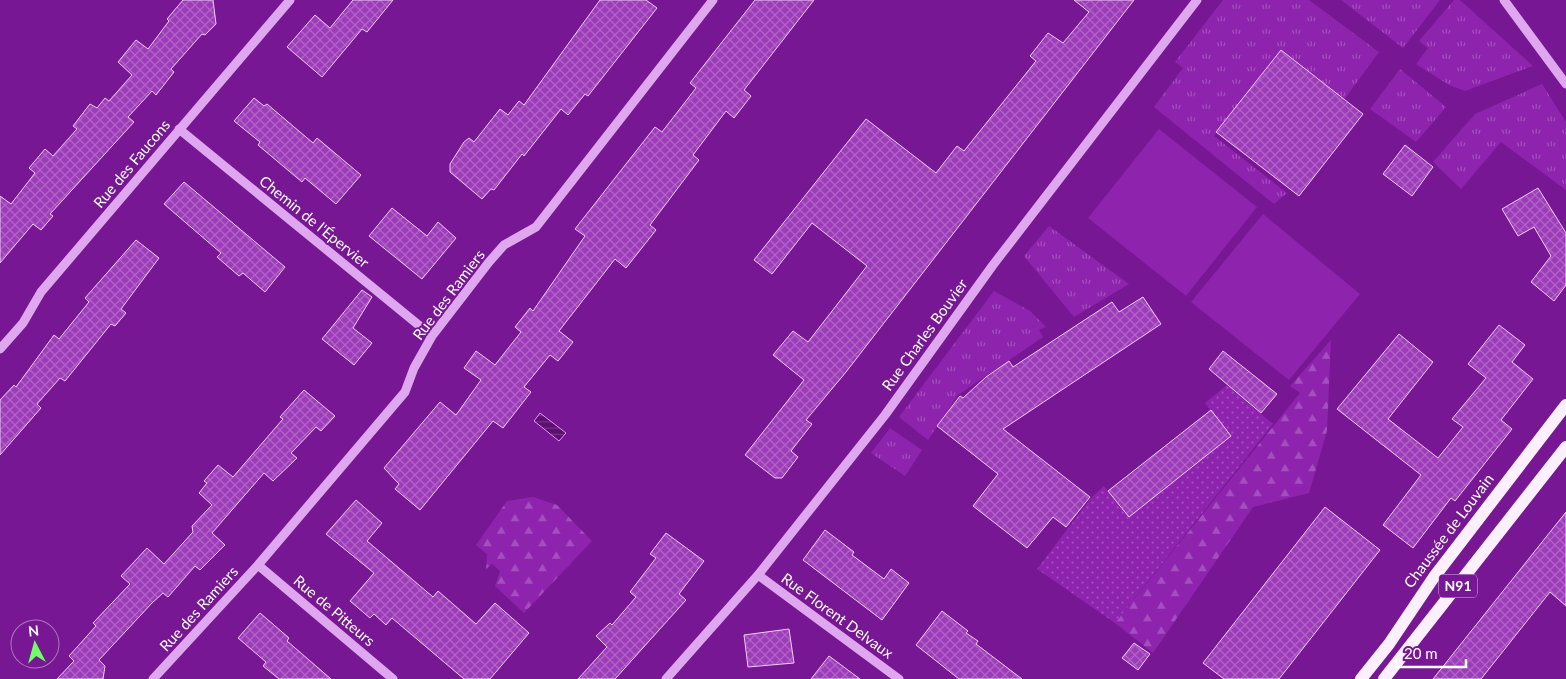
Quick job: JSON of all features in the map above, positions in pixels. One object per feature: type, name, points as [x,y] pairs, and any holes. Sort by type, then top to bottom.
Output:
[{"type":"main road","name":"Chaussée de Louvain","points":[[1361,679],[1388,644],[1434,577],[1566,405]]},
{"type":"main road","name":"N91","points":[[1384,679],[1566,447]]},
{"type":"street","name":"Rue des Faucons","points":[[0,349],[23,323],[41,292],[290,0]]},
{"type":"street","name":"Rue des Ramiers","points":[[153,679],[258,565],[405,392],[414,368],[432,336],[504,245],[536,227],[713,0]]},
{"type":"street","name":"Rue Charles Bouvier","points":[[666,679],[758,575],[884,415],[993,265],[1197,0]]},
{"type":"street","points":[[1504,0],[1566,84]]},
{"type":"street","name":"Chemin de l'Épervier","points":[[179,129],[432,336]]},
{"type":"street","name":"Rue de Pitteurs","points":[[258,565],[393,679]]},
{"type":"street","name":"Rue Florent Delvaux","points":[[758,575],[899,679]]},
{"type":"green space","points":[[1223,0],[1309,0],[1379,52],[1341,104],[1277,54],[1214,136],[1287,193],[1274,204],[1154,107],[1183,68],[1175,62]]},
{"type":"green space","points":[[1341,0],[1440,0],[1403,48]]},
{"type":"green space","points":[[1454,0],[1460,0],[1533,66],[1465,91],[1449,85],[1416,64],[1428,48],[1419,41]]},
{"type":"green space","points":[[1400,69],[1446,107],[1416,142],[1370,109]]},
{"type":"green space","points":[[1542,84],[1566,122],[1566,190],[1501,142],[1461,189],[1433,162],[1475,114]]},
{"type":"green space","points":[[1159,129],[1257,207],[1186,296],[1088,218]]},
{"type":"green space","points":[[1263,214],[1360,294],[1289,380],[1191,302]]},
{"type":"green space","points":[[1049,226],[1129,284],[1074,317],[1024,256]]},
{"type":"green space","points":[[994,291],[1030,311],[1046,327],[1039,330],[1043,337],[958,395],[928,440],[899,417]]},
{"type":"green space","points":[[1331,340],[1327,431],[1309,493],[1253,507],[1153,653],[1115,623],[1300,393],[1290,386]]},
{"type":"green space","points":[[1227,385],[1273,424],[1115,623],[1037,569],[1091,498],[1104,486],[1129,517],[1231,436],[1205,403]]},
{"type":"green space","points":[[890,428],[922,450],[905,476],[871,453]]},
{"type":"green space","points":[[533,497],[557,505],[592,541],[524,613],[495,586],[500,571],[492,564],[486,569],[487,554],[476,545],[507,501]]},
{"type":"shaded area","points":[[540,413],[566,433],[559,441],[534,421]]},
{"type":"building","points":[[183,0],[213,0],[216,24],[205,35],[202,34],[171,69],[174,72],[156,95],[152,91],[128,117],[134,122],[50,214],[53,216],[41,230],[33,224],[0,263],[0,196],[11,204],[35,173],[29,168],[45,149],[53,156],[77,129],[73,126],[90,104],[97,108],[105,98],[109,101],[132,75],[118,62],[136,40],[148,49],[169,21],[167,19]]},
{"type":"building","points":[[353,0],[393,0],[367,32],[362,29],[322,77],[287,47],[315,15],[330,28]]},
{"type":"building","points":[[600,0],[646,0],[657,8],[588,96],[585,94],[568,115],[561,109],[524,156],[522,154],[494,190],[491,189],[482,199],[450,172],[450,164],[464,142],[469,138],[474,142],[500,109],[508,115],[519,101],[524,105]]},
{"type":"building","points":[[755,0],[814,0],[744,90],[751,96],[734,118],[726,111],[693,155],[699,160],[650,225],[656,230],[626,268],[615,259],[559,331],[573,342],[558,361],[550,355],[524,387],[531,392],[503,428],[493,421],[420,510],[395,489],[399,484],[384,468],[440,402],[456,415],[481,380],[464,368],[476,351],[495,365],[521,332],[515,327],[530,308],[533,311],[585,236],[575,229],[655,127],[662,132],[696,88],[690,83]]},
{"type":"building","points":[[1074,0],[1134,0],[846,372],[806,420],[812,424],[791,451],[798,457],[782,478],[775,478],[745,455],[804,380],[773,355],[793,331],[808,342],[867,266],[812,223],[772,274],[754,260],[866,119],[936,173],[957,146],[964,151],[1036,61],[1030,56],[1048,33],[1063,43],[1089,12]]},
{"type":"building","points":[[1281,50],[1363,114],[1299,196],[1216,132]]},
{"type":"building","points":[[254,98],[264,106],[267,104],[313,143],[317,138],[361,175],[336,204],[305,178],[302,182],[258,145],[260,142],[234,121]]},
{"type":"building","points":[[1405,145],[1433,167],[1412,196],[1383,174]]},
{"type":"building","points":[[184,182],[285,267],[265,292],[243,273],[239,276],[217,257],[221,253],[164,204]]},
{"type":"building","points":[[1538,188],[1566,233],[1566,285],[1554,301],[1531,282],[1551,256],[1534,227],[1518,236],[1502,209]]},
{"type":"building","points":[[392,208],[427,236],[438,222],[456,238],[422,279],[369,236]]},
{"type":"building","points":[[136,240],[159,258],[121,309],[126,313],[115,326],[111,324],[65,381],[60,378],[37,404],[41,408],[0,455],[0,400],[14,385],[16,387],[54,335],[59,339],[89,302],[85,298]]},
{"type":"building","points":[[362,290],[372,297],[353,328],[372,343],[354,365],[322,339]]},
{"type":"building","points":[[1143,297],[1161,324],[1003,429],[1090,497],[1066,527],[1053,517],[1027,548],[973,506],[998,474],[937,426],[960,396],[963,398],[986,377],[1009,361],[1013,367],[1112,302],[1119,312]]},
{"type":"building","points":[[1499,325],[1525,345],[1512,362],[1533,379],[1501,420],[1512,429],[1455,501],[1451,498],[1413,548],[1383,525],[1421,475],[1337,409],[1399,334],[1433,362],[1388,419],[1438,458],[1463,427],[1452,419],[1486,378],[1468,364]]},
{"type":"building","points":[[1223,351],[1277,394],[1261,413],[1209,369]]},
{"type":"building","points":[[304,390],[335,416],[321,431],[316,427],[291,453],[297,458],[273,481],[264,473],[212,533],[225,545],[200,570],[195,566],[168,597],[163,593],[152,603],[99,660],[105,666],[103,679],[57,679],[74,661],[69,656],[96,626],[93,623],[130,584],[121,576],[147,548],[164,564],[193,532],[192,526],[212,505],[199,493],[207,483],[204,481],[218,465],[233,477],[283,419],[280,417]]},
{"type":"building","points":[[1211,410],[1231,436],[1129,517],[1108,491]]},
{"type":"building","points":[[356,500],[382,523],[367,541],[433,597],[438,591],[476,624],[495,603],[529,633],[490,679],[464,679],[392,618],[386,625],[374,614],[370,618],[350,601],[374,573],[326,534]]},
{"type":"building","points":[[1325,507],[1380,550],[1279,679],[1224,679],[1203,663]]},
{"type":"building","points":[[1566,512],[1566,606],[1550,592],[1481,679],[1433,679]]},
{"type":"building","points":[[825,530],[854,552],[852,555],[884,579],[891,569],[909,583],[882,620],[803,560]]},
{"type":"building","points":[[666,533],[704,561],[679,594],[686,600],[615,679],[578,679],[607,647],[596,636],[610,623],[612,625],[636,597],[630,592],[656,558],[650,554]]},
{"type":"building","points":[[942,611],[968,631],[966,633],[978,641],[976,644],[1022,679],[959,679],[916,645]]},
{"type":"building","points":[[260,613],[289,638],[287,641],[331,679],[279,679],[263,666],[266,662],[238,638]]},
{"type":"building","points":[[789,629],[794,663],[748,667],[744,635]]},
{"type":"building","points":[[1134,643],[1150,654],[1138,670],[1122,658]]},
{"type":"building","points":[[829,656],[860,679],[811,679]]}]
